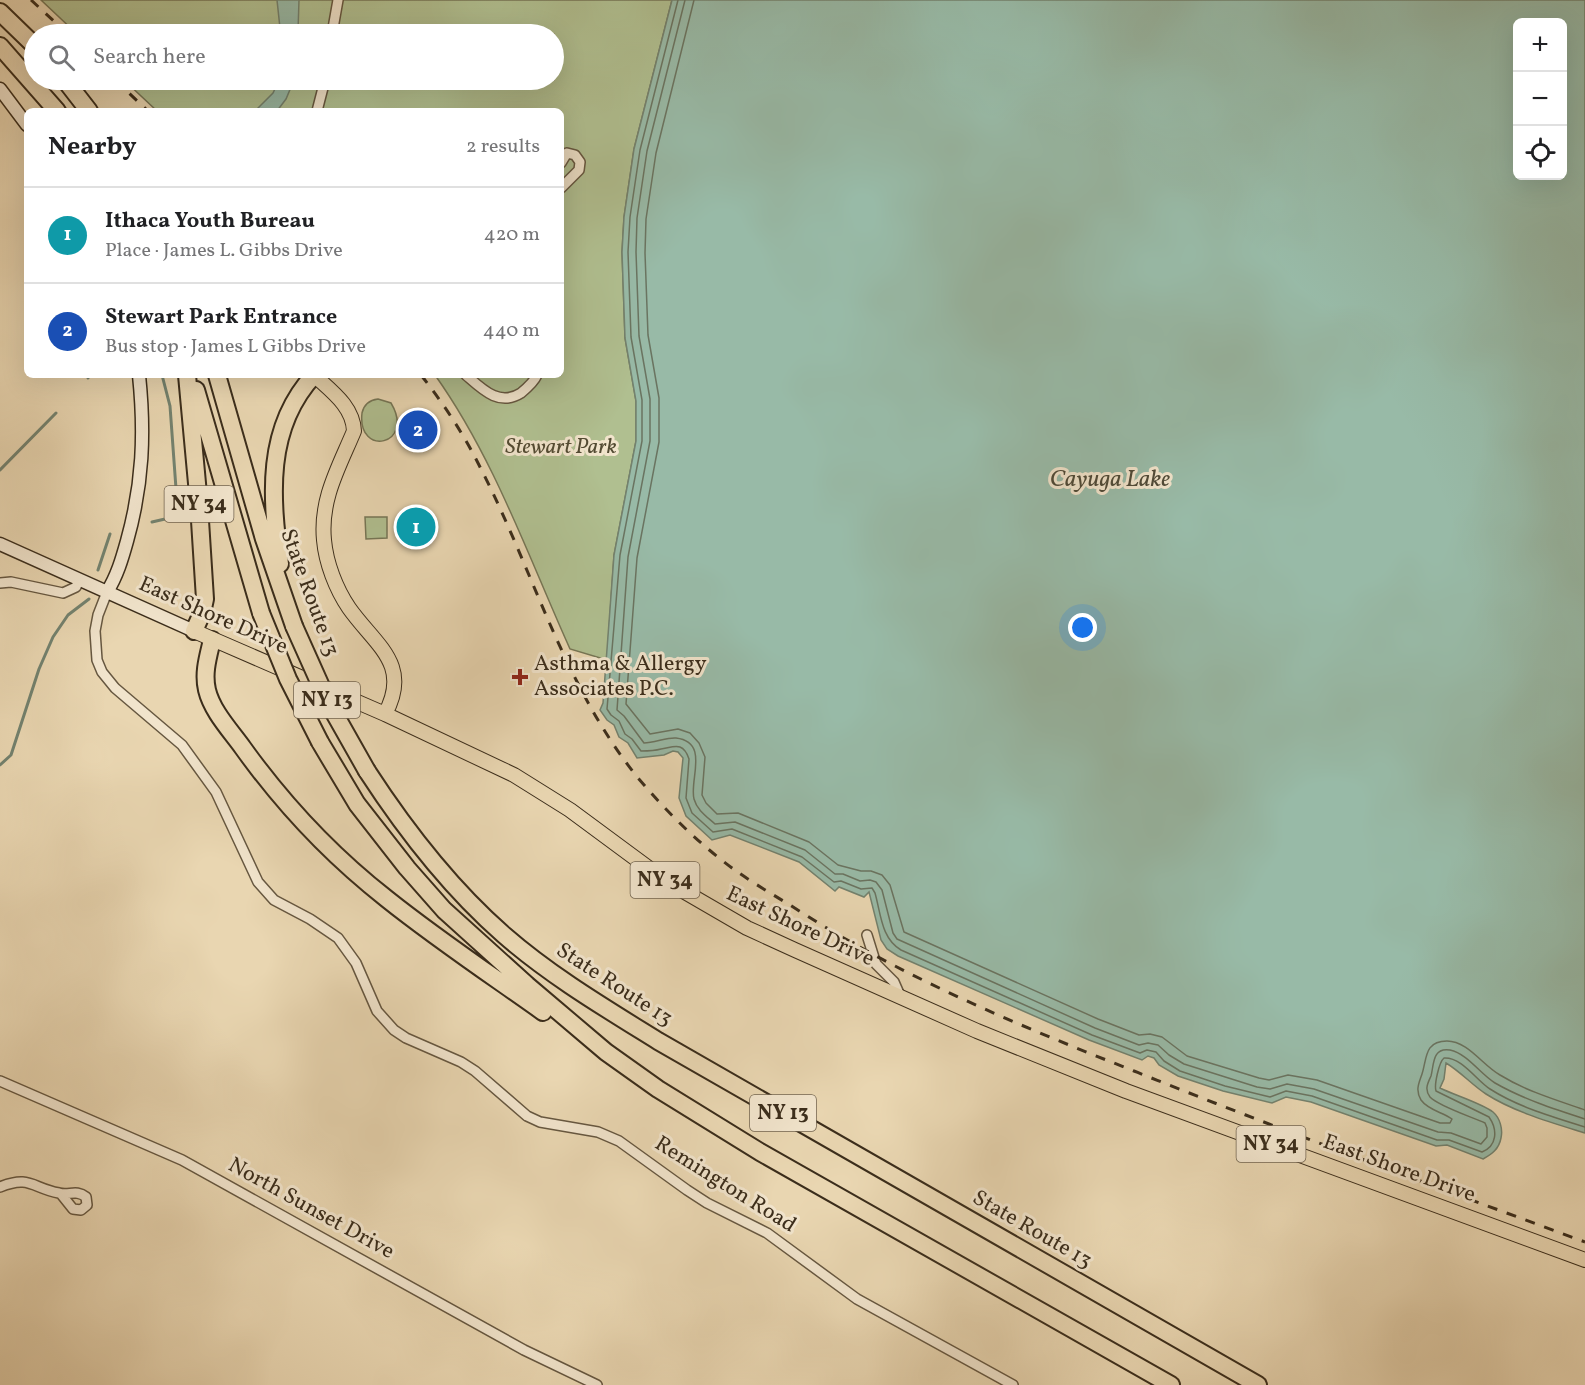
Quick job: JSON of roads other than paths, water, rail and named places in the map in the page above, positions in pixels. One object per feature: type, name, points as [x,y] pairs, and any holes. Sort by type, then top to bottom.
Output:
[{"type":"highway","points":[[0,12],[24,35]]},
{"type":"highway","points":[[0,46],[24,73]]},
{"type":"highway","points":[[39,90],[54,108]]},
{"type":"highway","points":[[73,90],[87,108]]},
{"type":"highway","name":"NY 34","points":[[189,378],[205,598],[194,632]]},
{"type":"highway","name":"State Route 13","points":[[190,378],[261,613],[292,687],[320,742],[357,804],[407,868],[444,910],[534,992],[606,1052],[658,1089],[760,1152],[1171,1385]]},
{"type":"highway","name":"State Route 13","points":[[218,378],[264,539],[294,626],[328,702],[367,771],[417,844],[469,902],[505,935],[576,989],[658,1041],[1258,1385]]},
{"type":"highway","points":[[285,600],[274,518],[274,463],[277,445],[291,408],[311,378]]},
{"type":"highway","points":[[212,640],[206,661],[205,677],[212,702],[260,771],[314,834],[387,900],[560,1025],[606,1052]]},
{"type":"main road","points":[[317,378],[345,405],[354,431],[331,481],[327,497],[324,541],[331,570],[342,596],[379,643],[393,669],[395,688],[392,702],[385,714]]},
{"type":"main road","name":"East Shore Drive","points":[[194,632],[385,714],[496,766],[538,789],[666,881],[701,903],[747,928],[901,998],[1126,1091],[1585,1260]]},
{"type":"street","points":[[334,24],[338,0]]},
{"type":"street","points":[[0,89],[24,121]]},
{"type":"street","points":[[318,108],[322,90]]},
{"type":"street","points":[[564,158],[567,153],[575,155],[580,162],[579,170],[564,186]]},
{"type":"street","points":[[107,592],[115,580],[123,555],[140,485],[144,436],[139,378]]},
{"type":"street","points":[[470,378],[494,396],[506,398],[515,396],[524,390],[536,378]]},
{"type":"street","name":"East Shore Drive","points":[[0,544],[194,632]]},
{"type":"street","points":[[0,583],[11,582],[63,593],[76,587],[79,580]]},
{"type":"street","name":"Remington Road","points":[[107,592],[98,615],[95,631],[97,660],[102,672],[114,688],[182,745],[216,792],[258,882],[274,900],[310,919],[338,938],[356,963],[377,1011],[394,1030],[475,1071],[527,1116],[540,1122],[598,1132],[619,1141],[707,1203],[776,1239],[857,1299],[1013,1385]]},
{"type":"street","points":[[867,935],[876,964],[894,982],[901,998]]},
{"type":"street","name":"North Sunset Drive","points":[[0,1081],[182,1160],[510,1342],[597,1385]]},
{"type":"street","points":[[0,1187],[16,1181],[24,1181],[61,1194]]},
{"type":"water","points":[[277,0],[299,0],[298,24],[280,24]]},
{"type":"water","name":"Cayuga Lake","points":[[672,0],[1585,0],[1585,1133],[1534,1116],[1497,1100],[1446,1063],[1440,1088],[1488,1109],[1499,1120],[1502,1131],[1499,1145],[1495,1151],[1483,1159],[1447,1145],[1436,1146],[1311,1102],[1286,1097],[1272,1103],[1223,1091],[1178,1076],[1159,1065],[1154,1058],[1148,1056],[1142,1060],[1089,1040],[898,956],[887,949],[881,940],[869,892],[864,897],[839,887],[835,891],[799,862],[730,835],[712,840],[686,816],[679,798],[683,758],[678,752],[673,751],[664,755],[637,758],[628,743],[619,737],[614,725],[600,710],[603,703],[614,555],[636,441],[636,401],[625,338],[622,252],[624,217],[634,149]]},
{"type":"water","points":[[274,90],[290,90],[279,108],[258,108]]},
{"type":"waterway","points":[[152,522],[178,516],[170,406],[163,378]]},
{"type":"waterway","points":[[0,470],[56,413]]},
{"type":"waterway","points":[[98,570],[110,534]]},
{"type":"waterway","points":[[0,765],[11,755],[39,669],[53,637],[68,615],[89,599]]},
{"type":"railway","points":[[31,0],[57,24]]},
{"type":"railway","points":[[126,90],[145,108]]},
{"type":"railway","points":[[423,378],[452,418],[473,453],[498,504],[569,666],[612,742],[638,778],[671,814],[706,848],[732,868],[872,954],[957,997],[1089,1053],[1246,1115],[1585,1242]]},
{"type":"place","name":"Stewart Park Entrance","points":[[418,430]]},
{"type":"place","name":"Ithaca Youth Bureau","points":[[416,527]]},
{"type":"place","name":"Asthma & Allergy Associates P.C.","points":[[520,677]]},
{"type":"park label","name":"Stewart Park","points":[[561,447]]}]
